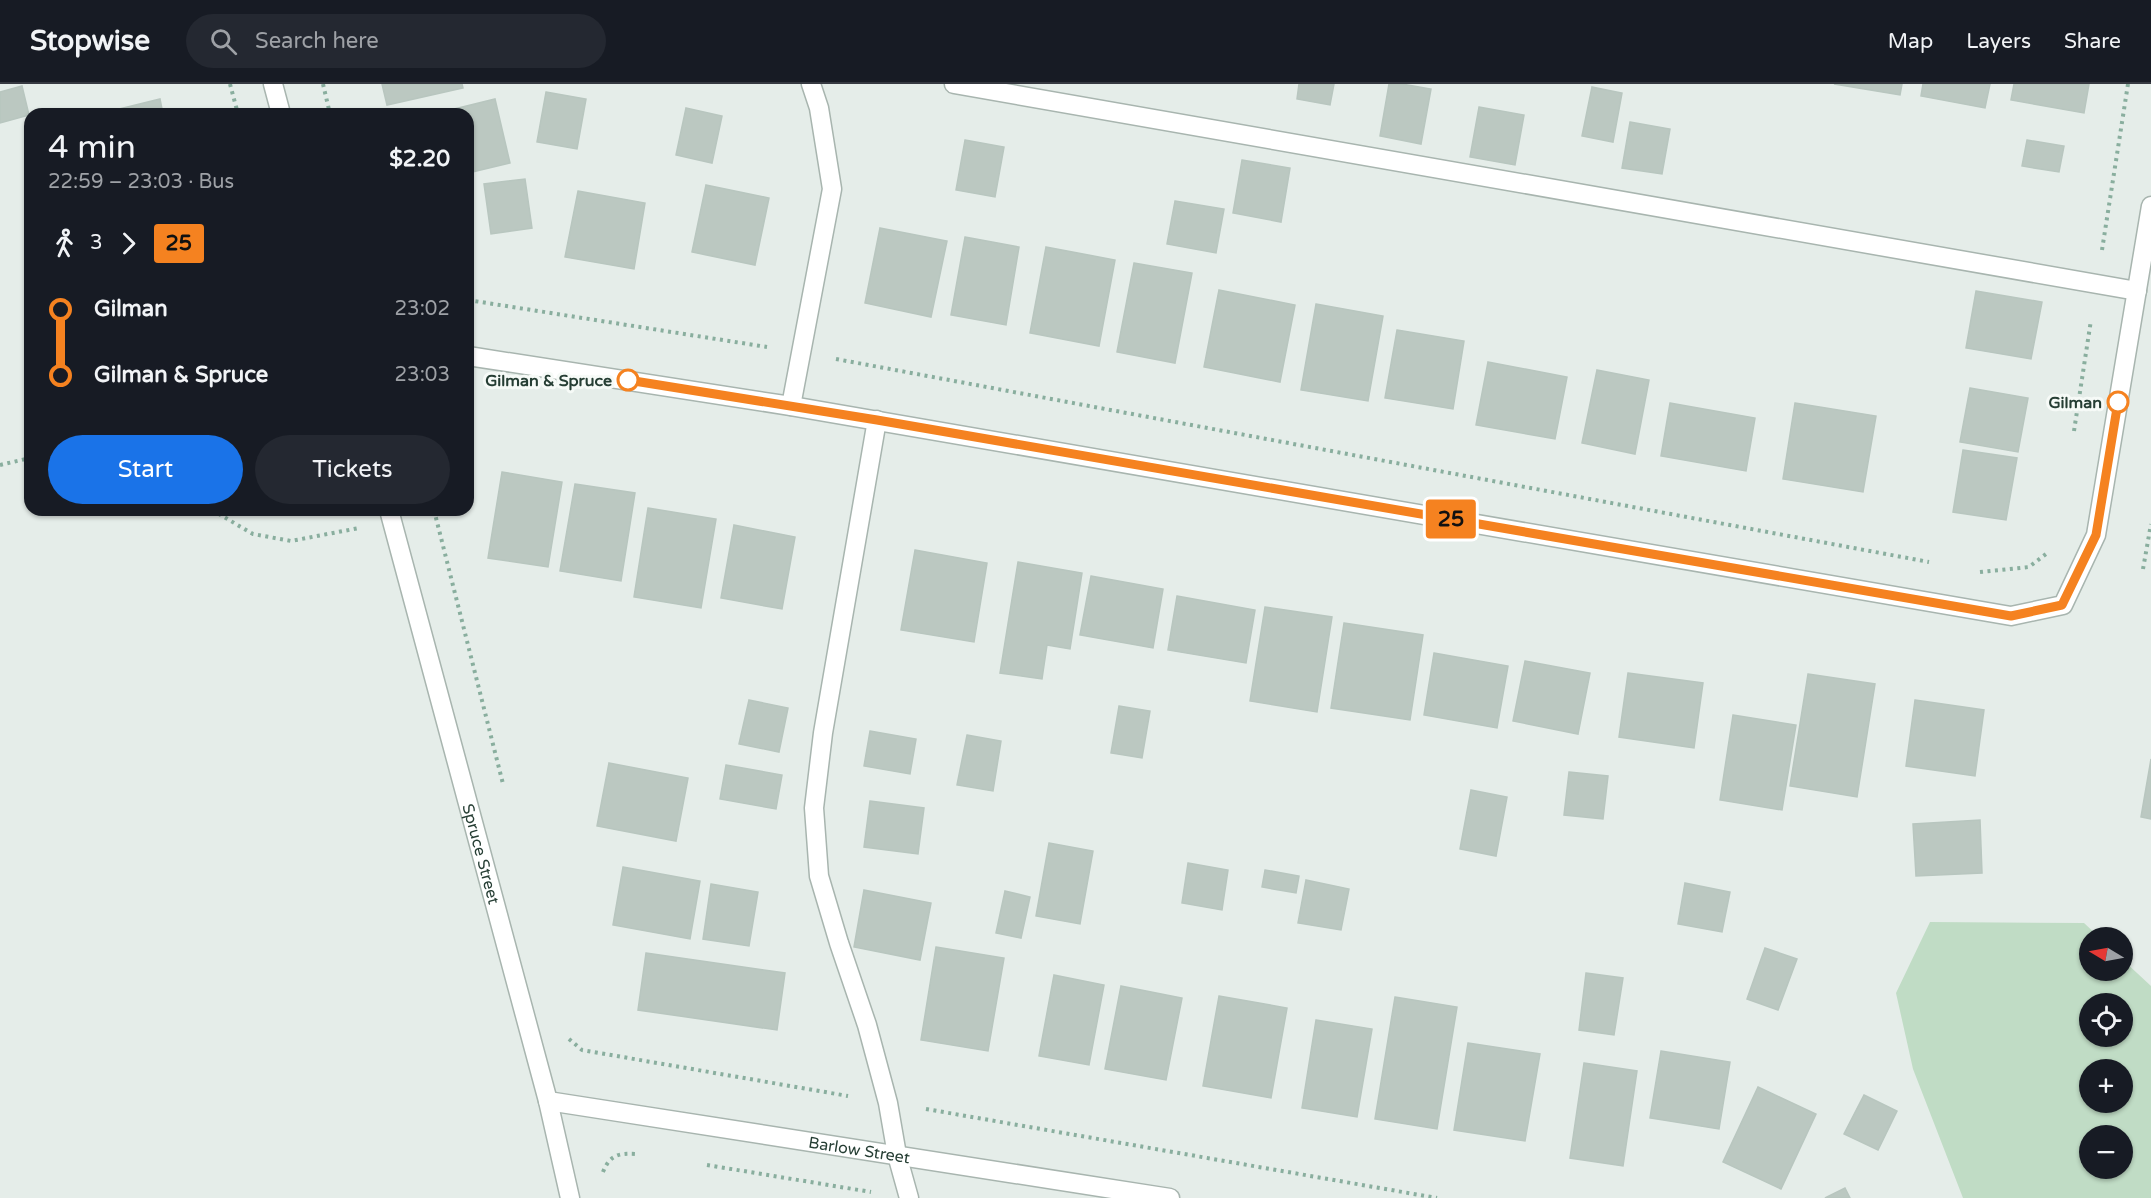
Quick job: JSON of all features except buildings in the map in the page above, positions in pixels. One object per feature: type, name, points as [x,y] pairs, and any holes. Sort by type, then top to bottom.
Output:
[{"type":"street","points":[[273,84],[279,108]]},
{"type":"street","points":[[792,406],[832,189],[819,108],[812,84]]},
{"type":"street","points":[[954,84],[2136,291]]},
{"type":"street","points":[[474,357],[877,420],[2011,616],[2062,605],[2096,535],[2151,206]]},
{"type":"street","points":[[877,420],[823,733],[814,808],[819,876],[867,1025],[888,1103],[897,1155],[909,1198]]},
{"type":"street","name":"Spruce Street","points":[[390,516],[548,1101],[570,1198]]},
{"type":"street","name":"Barlow Street","points":[[548,1101],[1170,1198]]},
{"type":"path","points":[[230,84],[236,108]]},
{"type":"path","points":[[322,84],[328,108]]},
{"type":"path","points":[[2073,438],[2128,84]]},
{"type":"path","points":[[474,301],[802,352],[1934,563]]},
{"type":"path","points":[[0,465],[24,459]]},
{"type":"path","points":[[222,516],[253,534],[291,541],[346,531],[387,516]]},
{"type":"path","points":[[2143,569],[2151,524]]},
{"type":"path","points":[[1969,570],[1981,572],[2030,567],[2050,550]]},
{"type":"path","points":[[567,1038],[582,1050],[1437,1198]]},
{"type":"path","points":[[600,1178],[606,1162],[617,1155],[635,1153],[647,1155]]},
{"type":"path","points":[[705,1165],[881,1194]]},
{"type":"green space","points":[[1930,922],[2084,923],[2088,927],[2079,927],[2079,981],[2133,981],[2133,969],[2151,986],[2151,1198],[1963,1198],[1913,1069],[1896,993]]},
{"type":"bus line","name":"25","points":[[628,380],[877,420],[2011,616],[2062,605],[2096,535],[2118,402]]},
{"type":"place","name":"Gilman & Spruce","points":[[628,380]]},
{"type":"place","name":"Gilman","points":[[2118,402]]}]
